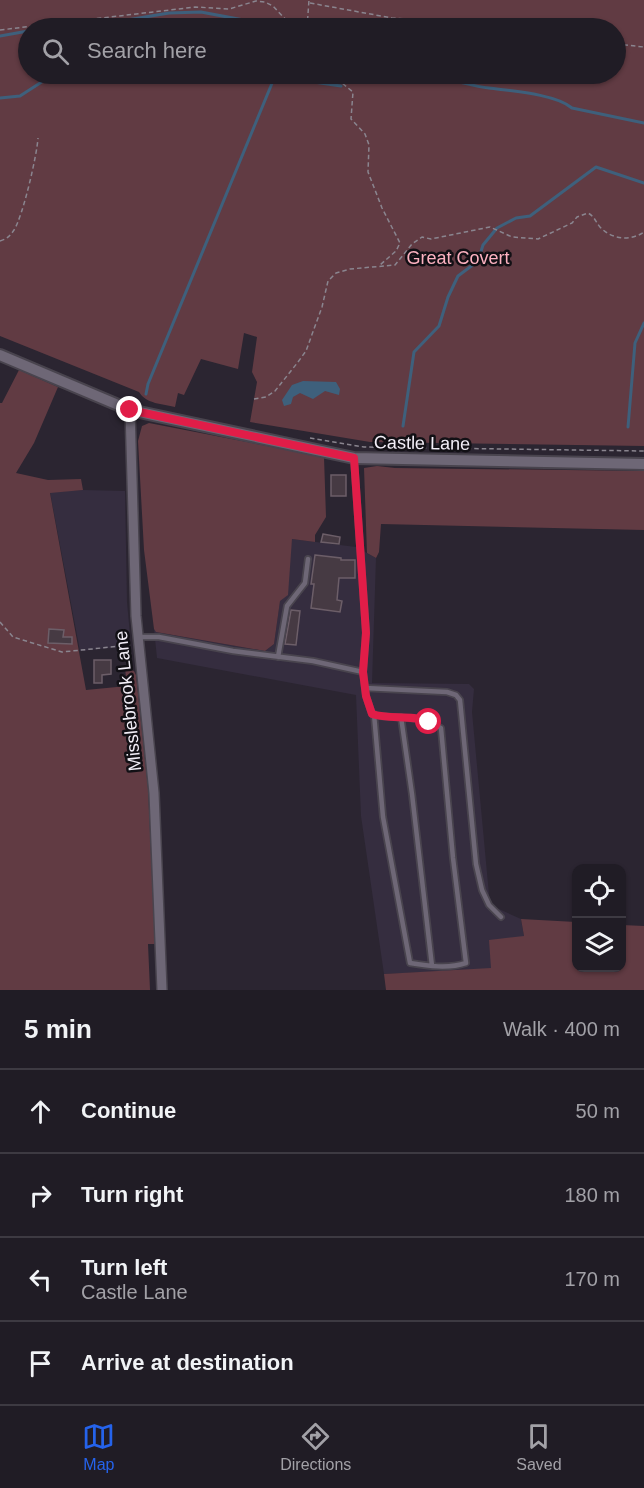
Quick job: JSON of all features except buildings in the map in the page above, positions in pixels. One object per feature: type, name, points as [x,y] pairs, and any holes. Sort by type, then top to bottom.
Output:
[{"type":"street","name":"Castle Lane","points":[[0,355],[130,410],[354,458],[644,464]]},
{"type":"street","name":"Misslebrook Lane","points":[[130,410],[139,641],[154,793],[162,990]]},
{"type":"lane","points":[[354,458],[366,622],[363,672],[368,705],[372,714],[374,714],[422,719],[441,728],[465,963],[457,966],[410,963],[383,817],[374,714]]},
{"type":"lane","points":[[278,657],[287,606],[305,583],[308,559]]},
{"type":"lane","points":[[139,641],[159,637],[313,661],[363,672]]},
{"type":"lane","points":[[365,688],[447,692],[456,695],[460,700],[476,864],[482,890],[489,905],[501,917]]},
{"type":"lane","points":[[401,717],[432,966]]},
{"type":"path","points":[[102,18],[195,7],[229,9],[256,1],[273,6],[284,18]]},
{"type":"path","points":[[308,18],[310,2],[392,18]]},
{"type":"path","points":[[0,30],[18,28]]},
{"type":"path","points":[[626,45],[644,47]]},
{"type":"path","points":[[343,84],[353,92],[351,119],[364,134],[369,145],[368,172],[382,208],[400,243],[396,251],[380,266]]},
{"type":"path","points":[[0,241],[8,238],[16,228],[37,153],[38,138]]},
{"type":"path","points":[[254,399],[266,397],[275,392],[306,351],[322,307],[328,280],[336,273],[350,269],[395,265],[412,244],[422,237],[431,239],[490,227],[512,237],[538,239],[588,213],[614,236],[634,239],[644,232]]},
{"type":"path","points":[[309,437],[364,447],[644,451]]},
{"type":"path","points":[[0,622],[13,637],[62,652],[124,645],[139,641]]},
{"type":"shaded area","points":[[125,491],[127,602],[130,635],[123,647],[80,651],[50,492]]},
{"type":"shaded area","points":[[292,539],[356,547],[376,558],[372,683],[469,684],[474,689],[472,712],[490,905],[521,919],[524,936],[491,969],[384,974],[361,816],[356,695],[157,658],[154,629],[157,632],[265,651],[274,644]]},
{"type":"green space","name":"Great Covert","points":[[0,0],[644,0],[644,446],[370,442],[250,422],[257,382],[252,372],[257,337],[244,333],[238,369],[201,359],[184,395],[178,393],[175,407],[150,401],[139,392],[0,336]]},
{"type":"green space","points":[[19,370],[58,387],[34,443],[16,473],[48,480],[81,479],[83,490],[50,493],[86,690],[127,686],[125,668],[134,671],[136,675],[148,788],[155,944],[148,944],[150,990],[0,990],[0,403]]},
{"type":"green space","points":[[149,423],[324,457],[326,517],[315,535],[315,542],[292,539],[288,595],[280,601],[274,644],[265,651],[156,632],[154,629],[144,550],[138,441],[142,426]]},
{"type":"green space","points":[[377,466],[644,471],[644,530],[381,524],[379,552],[376,558],[367,553],[364,468]]},
{"type":"green space","points":[[521,919],[572,922],[572,972],[626,972],[626,925],[644,926],[644,990],[386,990],[384,974],[491,968],[489,940],[524,936]]},
{"type":"water","points":[[303,381],[336,382],[340,389],[339,395],[325,391],[313,399],[300,393],[293,397],[291,404],[284,406],[282,400],[292,385]]},
{"type":"waterway","points":[[139,18],[169,13],[201,12],[233,18]]},
{"type":"waterway","points":[[0,36],[18,33]]},
{"type":"waterway","points":[[0,98],[20,96],[39,84]]},
{"type":"waterway","points":[[146,394],[148,384],[272,84]]},
{"type":"waterway","points":[[327,84],[341,86]]},
{"type":"waterway","points":[[467,84],[545,96],[572,108],[644,123]]},
{"type":"waterway","points":[[403,426],[414,352],[439,326],[448,297],[458,276],[478,261],[483,245],[497,228],[516,218],[530,216],[596,167],[644,183]]},
{"type":"waterway","points":[[628,427],[635,343],[644,323]]},
{"type":"route","points":[[130,410],[354,458],[366,633],[363,672],[368,705],[372,714],[379,716],[422,719],[429,722]]}]
